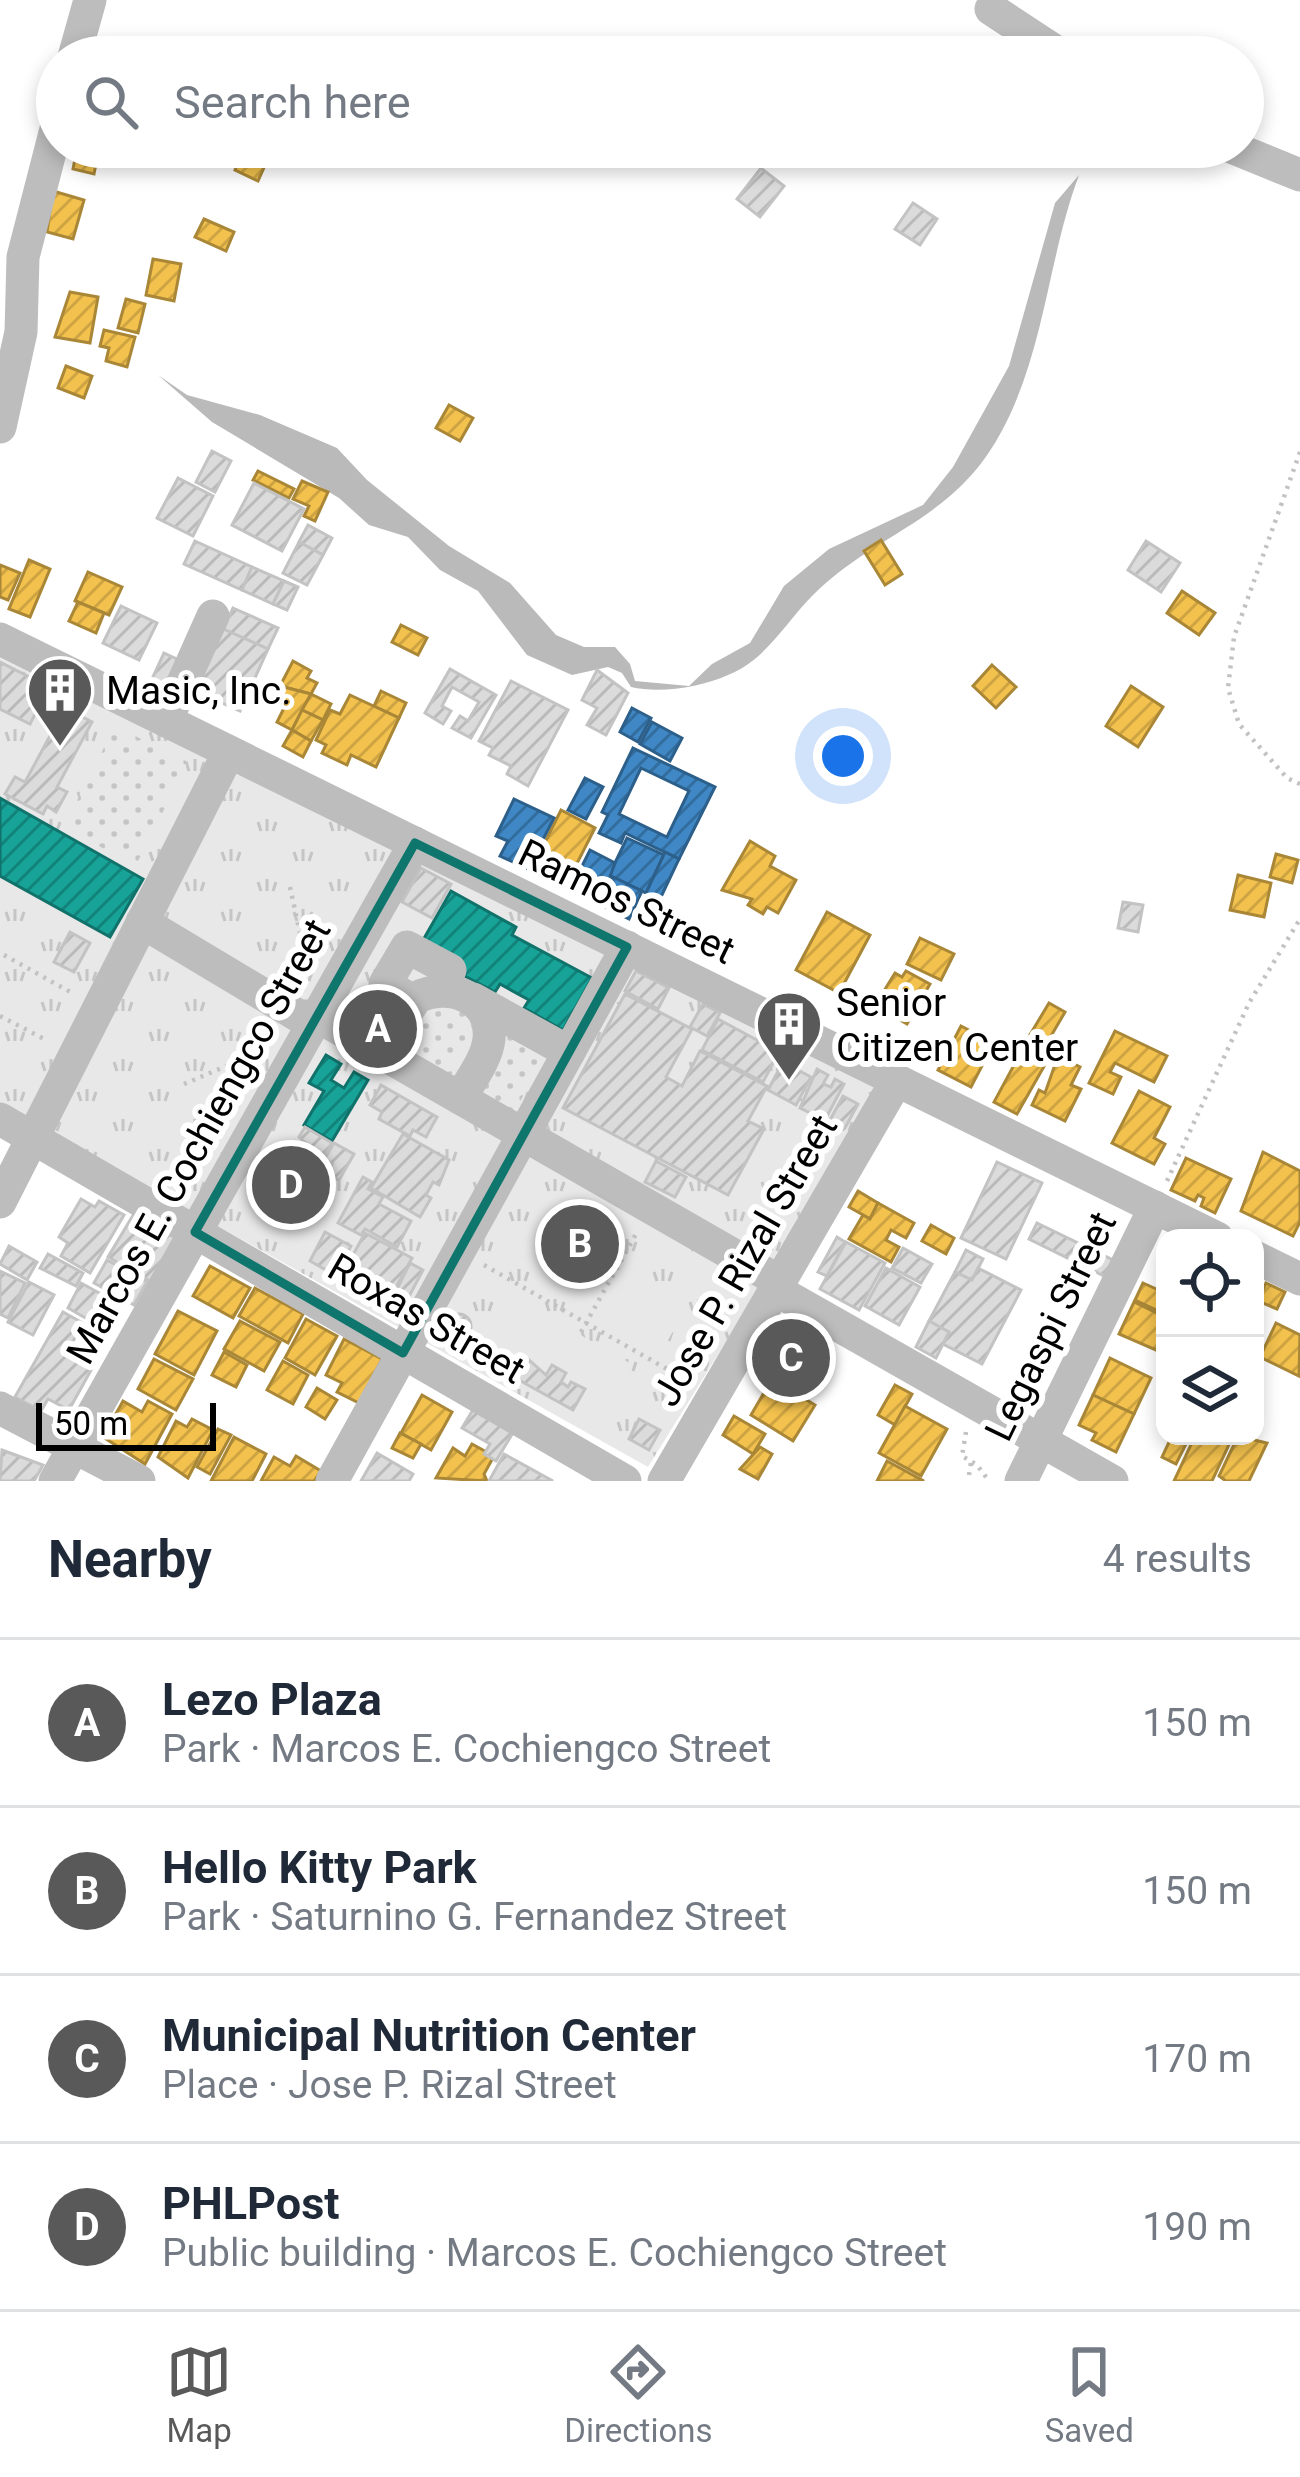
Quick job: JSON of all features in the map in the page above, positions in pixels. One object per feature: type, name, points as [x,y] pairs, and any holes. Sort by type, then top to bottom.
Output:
[{"type":"street","points":[[80,36],[90,0]]},
{"type":"street","points":[[991,9],[1032,36]]},
{"type":"street","points":[[1264,160],[1300,175]]},
{"type":"street","points":[[0,427],[21,332],[23,257],[46,168]]},
{"type":"street","points":[[166,721],[213,616]]},
{"type":"street","name":"Ramos Street","points":[[0,639],[1198,1229]]},
{"type":"street","points":[[0,1202],[229,752]]},
{"type":"street","name":"Marcos E. Cochiengco Street","points":[[55,1481],[308,1021],[415,843]]},
{"type":"street","points":[[142,922],[519,1143],[770,1276],[776,1290],[1112,1481]]},
{"type":"street","points":[[332,1481],[627,947]]},
{"type":"street","points":[[380,1053],[426,995],[472,999],[569,1052]]},
{"type":"street","points":[[460,1098],[489,1040],[483,1011],[472,999]]},
{"type":"street","points":[[308,1021],[380,1053],[460,1098],[642,1224],[762,1292],[776,1290]]},
{"type":"street","name":"Jose P. Rizal Street","points":[[664,1481],[897,1080]]},
{"type":"street","name":"Roxas Street","points":[[0,1119],[625,1481]]},
{"type":"street","name":"Legaspi Street","points":[[1021,1481],[1155,1208]]},
{"type":"street","points":[[1264,1261],[1300,1279]]},
{"type":"street","points":[[0,1408],[139,1481]]},
{"type":"path","points":[[1300,452],[1234,637],[1228,688],[1239,724],[1287,778],[1300,784]]},
{"type":"path","points":[[290,887],[308,1021]]},
{"type":"path","points":[[1155,1208],[1249,1003],[1300,919]]},
{"type":"path","points":[[4,955],[98,1007]]},
{"type":"path","points":[[0,1016],[74,1055]]},
{"type":"path","points":[[184,1084],[266,1049]]},
{"type":"path","points":[[581,1332],[642,1224]]},
{"type":"path","points":[[460,1251],[714,1396]]},
{"type":"path","points":[[979,1405],[959,1450],[988,1481]]},
{"type":"path","points":[[969,1475],[970,1462]]},
{"type":"highlighted area","points":[[415,843],[627,947],[403,1353],[195,1232]]},
{"type":"green space","points":[[0,658],[242,772],[882,1091],[648,1467],[0,1104]]},
{"type":"green space","points":[[115,726],[188,762],[136,865],[63,828]]},
{"type":"green space","points":[[438,1003],[469,1014],[474,1032],[451,1075],[402,1048],[423,1012]]},
{"type":"green space","points":[[508,1031],[547,1051],[514,1113],[475,1093]]},
{"type":"green space","points":[[547,1249],[596,1277],[580,1305],[531,1278]]},
{"type":"green space","points":[[621,1280],[683,1314],[660,1354],[599,1319]]},
{"type":"green space","points":[[523,1302],[633,1365],[604,1416],[494,1354]]},
{"type":"shaded area","points":[[1079,175],[1026,373],[999,436],[980,465],[935,508],[837,574],[754,660],[728,675],[693,686],[631,687],[622,673],[608,667],[572,675],[527,655],[478,591],[440,570],[408,537],[369,525],[339,498],[212,422],[158,375],[187,395],[260,415],[337,448],[367,480],[449,546],[510,583],[556,635],[584,647],[615,647],[630,664],[635,681],[689,686],[712,664],[750,643],[784,586],[829,549],[923,505],[953,467],[1009,366],[1055,203]]},
{"type":"building: Homes","points":[[236,168],[264,168],[258,181]]},
{"type":"building: Homes","points":[[53,191],[84,200],[73,239],[47,232]]},
{"type":"building: Homes","points":[[204,219],[234,232],[226,251],[195,237]]},
{"type":"building: Homes","points":[[153,259],[181,264],[174,301],[146,295]]},
{"type":"building: Homes","points":[[70,292],[98,297],[90,343],[55,337]]},
{"type":"building: Homes","points":[[126,299],[145,304],[138,333],[118,328]]},
{"type":"building: Homes","points":[[104,330],[135,337],[127,367],[106,361],[109,348],[100,346]]},
{"type":"building: Homes","points":[[66,366],[92,376],[84,398],[58,388]]},
{"type":"building: Homes","points":[[449,405],[473,418],[460,441],[436,428]]},
{"type":"building: Homes","points":[[258,471],[294,489],[289,498],[253,480]]},
{"type":"building: Homes","points":[[302,481],[328,492],[315,521],[304,516],[309,506],[293,499]]},
{"type":"building: Homes","points":[[881,540],[902,574],[885,585],[864,551]]},
{"type":"building: Homes","points":[[29,560],[50,569],[30,617],[9,609]]},
{"type":"building: Homes","points":[[0,565],[20,573],[8,600],[0,597]]},
{"type":"building: Homes","points":[[88,572],[122,587],[109,615],[75,601]]},
{"type":"building: Homes","points":[[1182,591],[1215,613],[1199,635],[1167,613]]},
{"type":"building: Homes","points":[[78,602],[104,613],[96,633],[69,621]]},
{"type":"building: Homes","points":[[401,625],[427,638],[418,655],[392,642]]},
{"type":"building: Homes","points":[[293,661],[311,671],[307,678],[317,683],[311,694],[280,686]]},
{"type":"building: Homes","points":[[992,665],[1016,687],[996,708],[973,686]]},
{"type":"building: Homes","points":[[280,686],[311,694],[292,730],[277,722],[286,704],[274,697]]},
{"type":"building: Homes","points":[[1131,686],[1163,707],[1138,747],[1106,726]]},
{"type":"building: Homes","points":[[381,691],[406,703],[399,718],[374,706]]},
{"type":"building: Homes","points":[[311,694],[331,704],[323,720],[302,710]]},
{"type":"building: Homes","points":[[350,695],[399,718],[376,767],[351,755],[347,765],[322,753],[326,745],[316,740],[330,710],[340,714]]},
{"type":"building: Homes","points":[[302,710],[323,720],[311,741],[292,730]]},
{"type":"building: Homes","points":[[292,730],[311,741],[303,757],[283,746]]},
{"type":"building: Homes","points":[[561,810],[595,828],[566,885],[532,868]]},
{"type":"building: Homes","points":[[750,841],[775,856],[770,866],[796,880],[778,913],[767,907],[763,914],[748,905],[752,899],[722,890]]},
{"type":"building: Homes","points":[[1276,854],[1298,860],[1292,883],[1270,877]]},
{"type":"building: Homes","points":[[1238,875],[1271,883],[1264,917],[1230,910]]},
{"type":"building: Homes","points":[[827,912],[870,935],[839,993],[796,970]]},
{"type":"building: Homes","points":[[920,938],[954,954],[941,980],[907,964]]},
{"type":"building: Homes","points":[[906,971],[930,984],[907,1024],[886,1012],[890,1006],[879,999],[895,973],[902,977]]},
{"type":"building: Homes","points":[[1049,1003],[1065,1012],[1051,1036],[1060,1042],[1053,1054],[1028,1038]]},
{"type":"building: Homes","points":[[961,1026],[994,1043],[971,1087],[938,1070]]},
{"type":"building: Homes","points":[[1115,1031],[1167,1056],[1154,1082],[1115,1063],[1110,1072],[1121,1077],[1113,1094],[1089,1083]]},
{"type":"building: Homes","points":[[1027,1041],[1051,1054],[1017,1114],[994,1102]]},
{"type":"building: Homes","points":[[1058,1056],[1080,1067],[1071,1085],[1081,1089],[1065,1121],[1032,1105],[1039,1090],[1045,1093]]},
{"type":"building: Homes","points":[[1139,1091],[1170,1107],[1154,1138],[1165,1144],[1154,1164],[1112,1143]]},
{"type":"building: Homes","points":[[1263,1152],[1300,1171],[1300,1222],[1293,1236],[1241,1211]]},
{"type":"building: Homes","points":[[1186,1158],[1231,1179],[1215,1213],[1201,1206],[1204,1198],[1198,1195],[1195,1201],[1171,1190]]},
{"type":"building: Homes","points":[[858,1191],[878,1203],[870,1219],[849,1207]]},
{"type":"building: Homes","points":[[878,1203],[914,1223],[906,1238],[891,1230],[886,1240],[899,1247],[891,1262],[849,1239],[863,1215],[870,1219]]},
{"type":"building: Homes","points":[[931,1225],[954,1238],[946,1254],[922,1241]]},
{"type":"building: Homes","points":[[210,1266],[250,1288],[233,1318],[193,1296]]},
{"type":"building: Homes","points":[[1143,1283],[1156,1289],[1156,1310],[1135,1300]]},
{"type":"building: Homes","points":[[1266,1283],[1285,1292],[1277,1309],[1264,1304]]},
{"type":"building: Homes","points":[[255,1288],[303,1314],[288,1343],[239,1316]]},
{"type":"building: Homes","points":[[1134,1302],[1156,1313],[1156,1350],[1119,1334]]},
{"type":"building: Homes","points":[[178,1311],[217,1331],[194,1375],[155,1354]]},
{"type":"building: Homes","points":[[306,1319],[337,1336],[315,1375],[285,1358]]},
{"type":"building: Homes","points":[[240,1321],[280,1342],[264,1371],[224,1349]]},
{"type":"building: Homes","points":[[1276,1323],[1300,1335],[1299,1376],[1264,1359]]},
{"type":"building: Homes","points":[[344,1339],[382,1359],[359,1403],[337,1392],[342,1383],[326,1375]]},
{"type":"building: Homes","points":[[224,1352],[247,1365],[236,1387],[212,1375]]},
{"type":"building: Homes","points":[[1110,1358],[1151,1378],[1134,1414],[1093,1395]]},
{"type":"building: Homes","points":[[154,1359],[193,1379],[176,1410],[138,1389]]},
{"type":"building: Homes","points":[[283,1361],[308,1375],[293,1404],[267,1390]]},
{"type":"building: Homes","points":[[772,1379],[815,1405],[793,1441],[751,1415]]},
{"type":"building: Homes","points":[[895,1385],[912,1394],[895,1425],[878,1415]]},
{"type":"building: Homes","points":[[317,1388],[337,1400],[325,1419],[306,1407]]},
{"type":"building: Homes","points":[[422,1395],[452,1412],[431,1450],[401,1433]]},
{"type":"building: Homes","points":[[1093,1395],[1134,1414],[1116,1452],[1092,1440],[1096,1433],[1079,1425]]},
{"type":"building: Homes","points":[[123,1401],[142,1412],[148,1401],[172,1414],[145,1464],[103,1437]]},
{"type":"building: Homes","points":[[905,1406],[947,1429],[921,1476],[879,1453]]},
{"type":"building: Homes","points":[[734,1416],[765,1434],[753,1454],[723,1435]]},
{"type":"building: Homes","points":[[192,1419],[213,1430],[188,1478],[158,1457],[176,1421],[187,1427]]},
{"type":"building: Homes","points":[[218,1429],[231,1435],[210,1474],[197,1467]]},
{"type":"building: Homes","points":[[400,1433],[421,1444],[413,1458],[392,1448]]},
{"type":"building: Homes","points":[[234,1437],[266,1454],[252,1481],[211,1481]]},
{"type":"building: Homes","points":[[1267,1443],[1249,1481],[1226,1481],[1219,1476],[1234,1445]]},
{"type":"building: Homes","points":[[472,1444],[494,1456],[484,1474],[487,1481],[436,1478],[453,1448],[465,1456]]},
{"type":"building: Homes","points":[[1168,1445],[1186,1445],[1176,1464],[1162,1457]]},
{"type":"building: Homes","points":[[1191,1445],[1229,1445],[1212,1481],[1174,1481]]},
{"type":"building: Homes","points":[[760,1447],[772,1454],[758,1479],[740,1469]]},
{"type":"building: Homes","points":[[296,1456],[321,1471],[314,1481],[261,1481],[274,1457],[290,1466]]},
{"type":"building: Homes","points":[[887,1461],[924,1481],[877,1481]]},
{"type":"building: Schools","points":[[632,708],[651,718],[638,742],[620,732]]},
{"type":"building: Schools","points":[[652,722],[682,738],[670,761],[640,744]]},
{"type":"building: Schools","points":[[633,748],[715,787],[679,859],[625,833],[621,843],[599,833],[608,815],[602,812]],"holes":[[[641,768],[689,791],[667,837],[619,814]]]},
{"type":"building: Schools","points":[[585,778],[603,787],[586,819],[568,810]]},
{"type":"building: Schools","points":[[514,799],[554,818],[528,869],[500,856],[508,841],[496,836]]},
{"type":"building: Schools","points":[[627,838],[664,855],[646,893],[609,875]]},
{"type":"building: Schools","points":[[590,850],[615,863],[601,901],[572,886]]},
{"type":"building: Schools","points":[[665,852],[679,859],[660,899],[646,893]]},
{"type":"building: Schools","points":[[613,877],[642,891],[629,919],[599,904]]},
{"type":"building: Public","points":[[0,798],[143,879],[110,937],[0,876]]},
{"type":"building: Public","points":[[451,891],[516,927],[512,935],[592,978],[563,1030],[524,1008],[529,1000],[500,984],[495,992],[459,973],[422,942]]},
{"type":"building: Public","points":[[326,1055],[341,1064],[331,1080],[344,1088],[354,1072],[368,1080],[332,1141],[304,1125],[324,1091],[309,1083]]},
{"type":"building: Public","points":[[285,1168],[308,1180],[296,1201],[274,1189]]},
{"type":"building: Other","points":[[761,168],[784,186],[760,217],[737,199]]},
{"type":"building: Other","points":[[913,203],[937,219],[920,245],[895,229]]},
{"type":"building: Other","points":[[212,451],[231,461],[215,492],[196,482]]},
{"type":"building: Other","points":[[178,478],[213,496],[193,536],[157,518]]},
{"type":"building: Other","points":[[254,483],[304,509],[282,551],[232,525]]},
{"type":"building: Other","points":[[308,525],[332,538],[323,555],[299,542]]},
{"type":"building: Other","points":[[195,541],[252,567],[242,590],[184,564]]},
{"type":"building: Other","points":[[1146,541],[1180,563],[1161,592],[1128,570]]},
{"type":"building: Other","points":[[299,542],[323,555],[307,585],[283,573]]},
{"type":"building: Other","points":[[252,567],[284,581],[273,604],[242,590]]},
{"type":"building: Other","points":[[284,581],[298,587],[287,610],[273,604]]},
{"type":"building: Other","points":[[121,606],[157,623],[139,660],[103,643]]},
{"type":"building: Other","points":[[233,608],[278,628],[268,649],[223,629]]},
{"type":"building: Other","points":[[219,627],[268,649],[240,711],[202,694],[205,686],[195,682]]},
{"type":"building: Other","points":[[164,653],[181,661],[169,686],[152,679]]},
{"type":"building: Other","points":[[0,662],[49,687],[30,724],[0,709]]},
{"type":"building: Other","points":[[450,669],[496,695],[471,738],[452,728],[460,716],[468,721],[479,702],[452,687],[442,706],[451,711],[443,724],[425,713]]},
{"type":"building: Other","points":[[597,670],[628,693],[606,735],[587,725],[597,708],[582,700]]},
{"type":"building: Other","points":[[511,681],[568,710],[528,786],[507,774],[511,766],[489,755],[493,748],[479,741]]},
{"type":"building: Other","name":"Masic, Inc.","points":[[65,708],[92,722],[57,787],[67,792],[56,812],[47,806],[43,814],[5,794],[15,777],[25,782]]},
{"type":"building: Other","points":[[421,868],[451,884],[432,918],[402,902]]},
{"type":"building: Other","points":[[1123,902],[1143,905],[1138,932],[1118,928]]},
{"type":"building: Other","points":[[70,932],[90,943],[74,972],[54,962]]},
{"type":"building: Other","points":[[636,971],[669,988],[658,1009],[625,991]]},
{"type":"building: Other","points":[[625,994],[692,1029],[666,1077],[682,1086],[700,1051],[767,1086],[748,1121],[764,1129],[728,1195],[563,1108]]},
{"type":"building: Other","points":[[703,1004],[720,1013],[707,1036],[690,1027]]},
{"type":"building: Other","points":[[718,1019],[779,1052],[763,1082],[702,1050]]},
{"type":"building: Other","name":"Senior Citizen Center","points":[[783,1062],[811,1077],[796,1105],[768,1090]]},
{"type":"building: Other","points":[[817,1069],[828,1075],[823,1084],[831,1087],[835,1079],[844,1084],[825,1120],[800,1108]]},
{"type":"building: Other","points":[[381,1085],[437,1117],[426,1137],[413,1130],[410,1136],[379,1119],[382,1112],[370,1105]]},
{"type":"building: Other","points":[[843,1096],[858,1104],[845,1128],[830,1120]]},
{"type":"building: Other","points":[[305,1127],[332,1143],[323,1159],[299,1137]]},
{"type":"building: Other","points":[[403,1134],[449,1160],[439,1185],[433,1182],[426,1195],[431,1198],[420,1217],[371,1188]]},
{"type":"building: Other","points":[[334,1143],[354,1154],[339,1180],[326,1174],[332,1164],[324,1160]]},
{"type":"building: Other","points":[[656,1161],[686,1177],[675,1197],[645,1182]]},
{"type":"building: Other","points":[[997,1162],[1042,1183],[1006,1259],[961,1238]]},
{"type":"building: Other","points":[[363,1177],[372,1182],[368,1189],[383,1197],[379,1204],[411,1221],[397,1247],[365,1229],[361,1235],[338,1223]]},
{"type":"building: Other","points":[[81,1199],[95,1207],[99,1201],[124,1215],[90,1273],[61,1256],[68,1243],[59,1237]]},
{"type":"building: Other","points":[[135,1212],[176,1235],[150,1281],[108,1257]]},
{"type":"building: Other","points":[[1037,1223],[1115,1261],[1106,1277],[1029,1239]]},
{"type":"building: Other","points":[[325,1232],[351,1246],[335,1275],[310,1261]]},
{"type":"building: Other","points":[[365,1233],[412,1258],[395,1289],[380,1281],[375,1290],[355,1278],[359,1270],[348,1264]]},
{"type":"building: Other","points":[[837,1237],[845,1242],[827,1276],[818,1272]]},
{"type":"building: Other","points":[[846,1242],[885,1263],[859,1310],[820,1289]]},
{"type":"building: Other","points":[[9,1246],[37,1262],[27,1280],[0,1264]]},
{"type":"building: Other","points":[[903,1248],[932,1264],[921,1283],[892,1268]]},
{"type":"building: Other","points":[[966,1250],[983,1259],[972,1280],[955,1272]]},
{"type":"building: Other","points":[[48,1254],[83,1273],[76,1286],[40,1268]]},
{"type":"building: Other","points":[[107,1260],[147,1282],[134,1305],[94,1283]]},
{"type":"building: Other","points":[[410,1263],[423,1270],[405,1304],[393,1297]]},
{"type":"building: Other","points":[[886,1268],[920,1287],[899,1325],[865,1306]]},
{"type":"building: Other","points":[[978,1268],[1021,1290],[982,1364],[943,1344],[949,1332],[929,1321],[955,1272],[972,1280]]},
{"type":"building: Other","points":[[0,1271],[25,1283],[8,1318],[0,1314]]},
{"type":"building: Other","points":[[29,1282],[54,1295],[33,1335],[8,1322]]},
{"type":"building: Other","points":[[81,1283],[103,1295],[89,1320],[68,1308]]},
{"type":"building: Other","points":[[63,1312],[83,1323],[70,1347],[96,1361],[69,1410],[48,1399],[41,1411],[15,1397]]},
{"type":"building: Other","points":[[459,1314],[471,1326],[459,1338],[447,1326]]},
{"type":"building: Other","points":[[929,1321],[949,1332],[936,1358],[916,1347]]},
{"type":"building: Other","points":[[780,1326],[810,1335],[806,1341],[825,1352],[801,1391],[757,1364]]},
{"type":"building: Other","points":[[528,1359],[546,1375],[552,1365],[566,1373],[561,1382],[568,1387],[571,1382],[585,1389],[573,1410],[517,1379]]},
{"type":"building: Other","points":[[474,1408],[514,1431],[496,1461],[484,1454],[490,1444],[462,1428]]},
{"type":"building: Other","points":[[639,1419],[660,1430],[649,1450],[629,1439]]},
{"type":"building: Other","points":[[2,1450],[43,1465],[34,1481],[0,1481]]},
{"type":"building: Other","points":[[377,1453],[413,1474],[409,1481],[361,1481]]},
{"type":"building: Other","points":[[504,1454],[553,1481],[489,1481]]},
{"type":"place","name":"Masic, Inc.","points":[[60,749]]},
{"type":"place","name":"Lezo Plaza","points":[[378,1029]]},
{"type":"place","name":"Senior Citizen Center","points":[[789,1083]]},
{"type":"place","name":"PHLPost","points":[[291,1185]]},
{"type":"place","name":"Hello Kitty Park","points":[[580,1244]]},
{"type":"place","name":"Municipal Nutrition Center","points":[[791,1358]]}]
